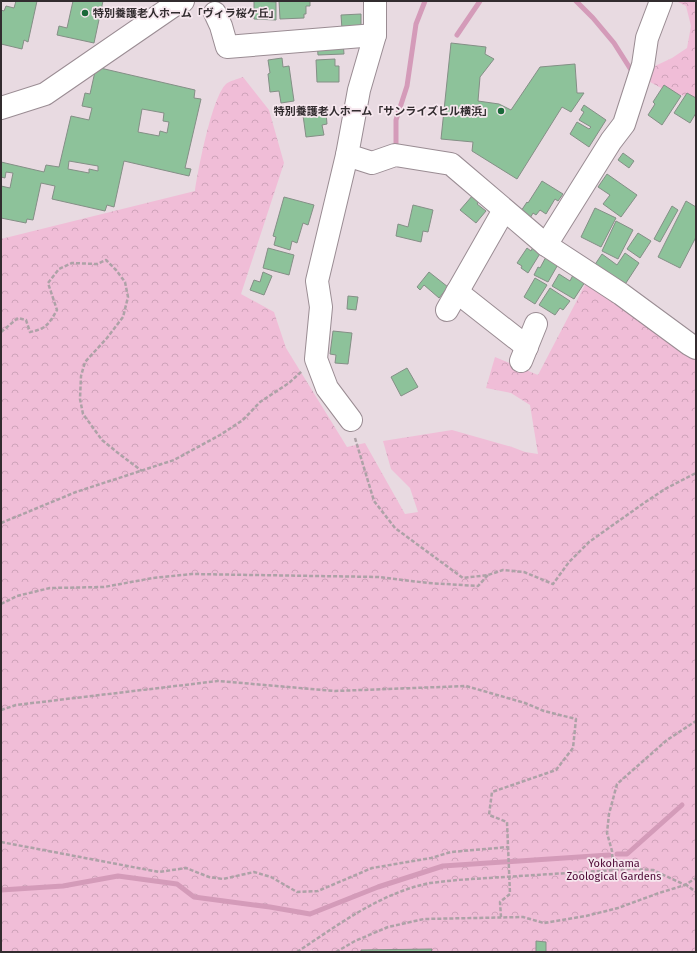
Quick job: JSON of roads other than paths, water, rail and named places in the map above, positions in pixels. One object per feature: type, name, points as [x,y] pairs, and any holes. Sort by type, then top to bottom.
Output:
[{"type":"street","points":[[1,108],[45,94],[173,6],[183,1]]},
{"type":"street","points":[[351,420],[327,388],[316,359],[321,307],[317,281],[347,155],[359,90],[375,35],[375,1]]},
{"type":"street","points":[[546,245],[611,141],[624,124],[643,65],[647,38],[661,1]]},
{"type":"street","points":[[215,13],[221,26],[227,47],[375,35]]},
{"type":"street","points":[[347,155],[372,163],[395,155],[452,164],[546,245],[621,294],[696,348]]},
{"type":"street","points":[[447,310],[504,210]]},
{"type":"street","points":[[457,292],[524,354],[536,324]]},
{"type":"waterway","points":[[396,143],[396,120],[407,86],[416,24],[425,1]]},
{"type":"waterway","points":[[457,35],[480,1]]},
{"type":"waterway","points":[[576,1],[593,18],[614,43],[633,73]]},
{"type":"waterway","points":[[617,854],[627,854],[682,805]]},
{"type":"waterway","points":[[1,890],[63,886],[118,876],[177,884],[194,897],[310,914],[378,887],[443,866],[609,855]]},
{"type":"place","name":"特別養護老人ホーム「ヴィラ桜ケ丘」","points":[[85,13]]},
{"type":"place","name":"特別養護老人ホーム「サンライズヒル横浜」","points":[[501,111]]},
{"type":"park label","name":"Yokohama Zoological Gardens","points":[[614,869]]}]
